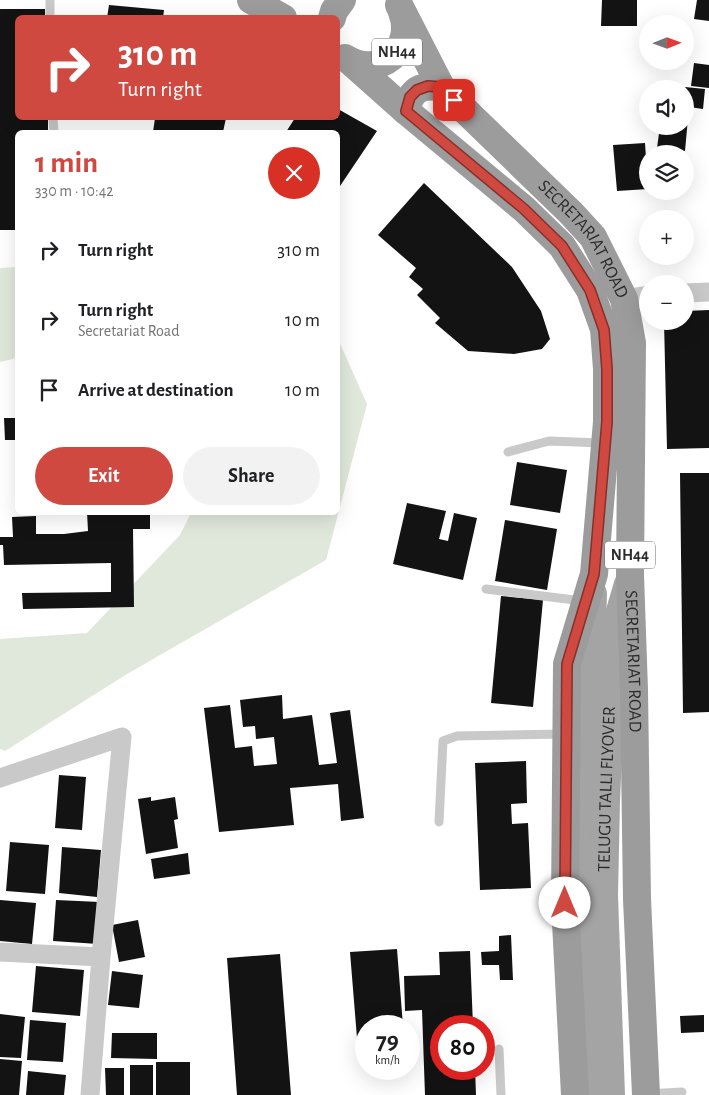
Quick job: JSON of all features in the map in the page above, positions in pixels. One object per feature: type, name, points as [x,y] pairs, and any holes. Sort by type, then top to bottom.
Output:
[{"type":"highway","points":[[251,0],[278,15]]},
{"type":"highway","points":[[333,15],[342,0]]},
{"type":"highway","name":"NH44","points":[[344,56],[364,66],[377,65],[390,58],[400,49],[405,37],[404,18],[396,1]]},
{"type":"highway","name":"NH44","points":[[396,1],[441,87]]},
{"type":"highway","name":"NH44","points":[[344,56],[406,111],[524,209],[562,246],[590,290],[604,330],[607,369],[607,422],[594,574],[567,664],[565,903],[574,1095]]},
{"type":"highway","points":[[406,111],[410,97],[417,90],[428,86],[441,87]]},
{"type":"highway","name":"SECRETARIAT ROAD","points":[[441,87],[594,237],[636,297],[632,343],[630,576],[634,690],[637,899],[646,1094]]},
{"type":"main road","name":"TELUGU TALLI FLYOVER","points":[[591,1095],[593,896],[591,640],[594,574]]},
{"type":"main road","name":"TELUGU TALLI FLYOVER","points":[[611,1095],[593,896],[606,801],[613,635],[630,576]]},
{"type":"street","points":[[694,293],[709,292]]},
{"type":"street","points":[[0,778],[122,737],[100,957],[90,1095]]},
{"type":"street","points":[[0,952],[100,957]]},
{"type":"lane","points":[[50,0],[50,15]]},
{"type":"lane","points":[[508,452],[549,441],[605,444]]},
{"type":"lane","points":[[486,589],[586,601]]},
{"type":"lane","points":[[439,822],[442,741],[457,736],[565,734]]},
{"type":"lane","points":[[499,1049],[501,1095]]},
{"type":"lane","points":[[646,1094],[682,1092]]},
{"type":"shaded area","points":[[15,267],[15,358],[0,362],[0,268]]},
{"type":"shaded area","points":[[340,343],[367,404],[340,507]]},
{"type":"shaded area","points":[[190,515],[338,515],[326,560],[127,674],[5,751],[0,749],[0,639],[87,633],[180,535]]},
{"type":"building","points":[[602,0],[637,0],[637,26],[601,26]]},
{"type":"building","points":[[697,0],[709,0],[709,21],[694,19]]},
{"type":"building","points":[[109,5],[164,10],[163,15],[107,15]]},
{"type":"building","points":[[0,9],[45,9],[45,15],[15,15],[15,120],[48,120],[48,130],[15,130],[15,230],[0,230]]},
{"type":"building","points":[[694,63],[709,65],[709,88],[694,86],[694,80],[692,80]]},
{"type":"building","points":[[694,88],[705,89],[703,109],[694,108]]},
{"type":"building","points":[[340,110],[377,131],[340,186],[340,130],[287,130],[294,120],[340,120]]},
{"type":"building","points":[[155,120],[226,120],[223,130],[153,130]]},
{"type":"building","points":[[659,135],[686,135],[686,145],[657,145]]},
{"type":"building","points":[[645,143],[645,145],[639,145],[639,190],[617,191],[613,145]]},
{"type":"building","points":[[424,183],[512,267],[541,311],[550,339],[542,349],[514,354],[468,351],[435,323],[440,318],[417,295],[423,289],[409,277],[416,268],[378,235]]},
{"type":"building","points":[[709,310],[709,448],[667,449],[664,330],[694,330],[694,311]]},
{"type":"building","points":[[4,418],[15,418],[15,440],[5,440]]},
{"type":"building","points":[[517,462],[567,470],[560,513],[510,505]]},
{"type":"building","points":[[680,473],[709,473],[709,712],[683,713]]},
{"type":"building","points":[[407,503],[446,511],[439,539],[448,541],[454,513],[477,518],[463,580],[393,564]]},
{"type":"building","points":[[87,515],[150,515],[150,529],[133,529],[134,607],[23,609],[22,593],[111,592],[111,563],[4,565],[3,545],[0,545],[0,537],[13,537],[12,517],[36,516],[36,534],[64,534],[88,531]]},
{"type":"building","points":[[505,520],[557,529],[547,590],[495,581]]},
{"type":"building","points":[[501,596],[543,600],[533,707],[491,703]]},
{"type":"building","points":[[282,695],[283,719],[312,715],[319,765],[337,763],[330,713],[350,710],[364,818],[341,821],[338,784],[290,788],[294,825],[219,832],[204,708],[230,705],[235,748],[252,746],[254,766],[277,764],[274,737],[256,739],[255,726],[243,727],[240,700]]},
{"type":"building","points":[[526,761],[527,803],[511,804],[512,824],[528,823],[531,888],[480,890],[475,763]]},
{"type":"building","points":[[59,775],[86,777],[82,830],[55,828]]},
{"type":"building","points":[[151,797],[151,801],[175,797],[178,819],[174,820],[178,848],[146,854],[138,799]]},
{"type":"building","points":[[10,842],[49,845],[45,894],[6,891]]},
{"type":"building","points":[[62,847],[101,850],[97,897],[59,893]]},
{"type":"building","points":[[188,853],[190,874],[154,879],[151,859]]},
{"type":"building","points":[[0,900],[36,903],[32,944],[0,941]]},
{"type":"building","points":[[56,900],[100,902],[98,944],[53,941]]},
{"type":"building","points":[[138,920],[145,957],[119,962],[112,925]]},
{"type":"building","points":[[511,935],[513,980],[500,980],[499,965],[482,965],[481,952],[499,951],[499,936]]},
{"type":"building","points":[[397,949],[402,1015],[355,1015],[350,952]]},
{"type":"building","points":[[470,951],[473,1015],[430,1015],[430,1080],[475,1080],[476,1095],[425,1095],[422,1010],[405,1011],[404,976],[440,975],[439,952]]},
{"type":"building","points":[[280,954],[291,1095],[237,1095],[227,958]]},
{"type":"building","points":[[36,966],[84,970],[80,1016],[32,1012]]},
{"type":"building","points":[[112,971],[143,975],[139,1008],[108,1005]]},
{"type":"building","points":[[0,1014],[25,1017],[21,1058],[0,1057]]},
{"type":"building","points":[[704,1015],[704,1032],[681,1033],[680,1016]]},
{"type":"building","points":[[30,1020],[66,1023],[63,1062],[27,1060]]},
{"type":"building","points":[[112,1033],[157,1033],[157,1059],[111,1058]]},
{"type":"building","points":[[0,1059],[22,1061],[19,1095],[0,1095]]},
{"type":"building","points":[[156,1062],[190,1062],[190,1095],[156,1095]]},
{"type":"building","points":[[130,1065],[153,1065],[153,1095],[130,1095]]},
{"type":"building","points":[[105,1068],[124,1068],[124,1095],[106,1095]]},
{"type":"building","points":[[28,1071],[66,1075],[64,1095],[26,1095]]},
{"type":"route","points":[[454,100],[441,87],[428,86],[417,90],[410,97],[406,111],[524,209],[562,246],[590,290],[604,330],[607,369],[607,422],[594,574],[567,664],[565,903]]}]
